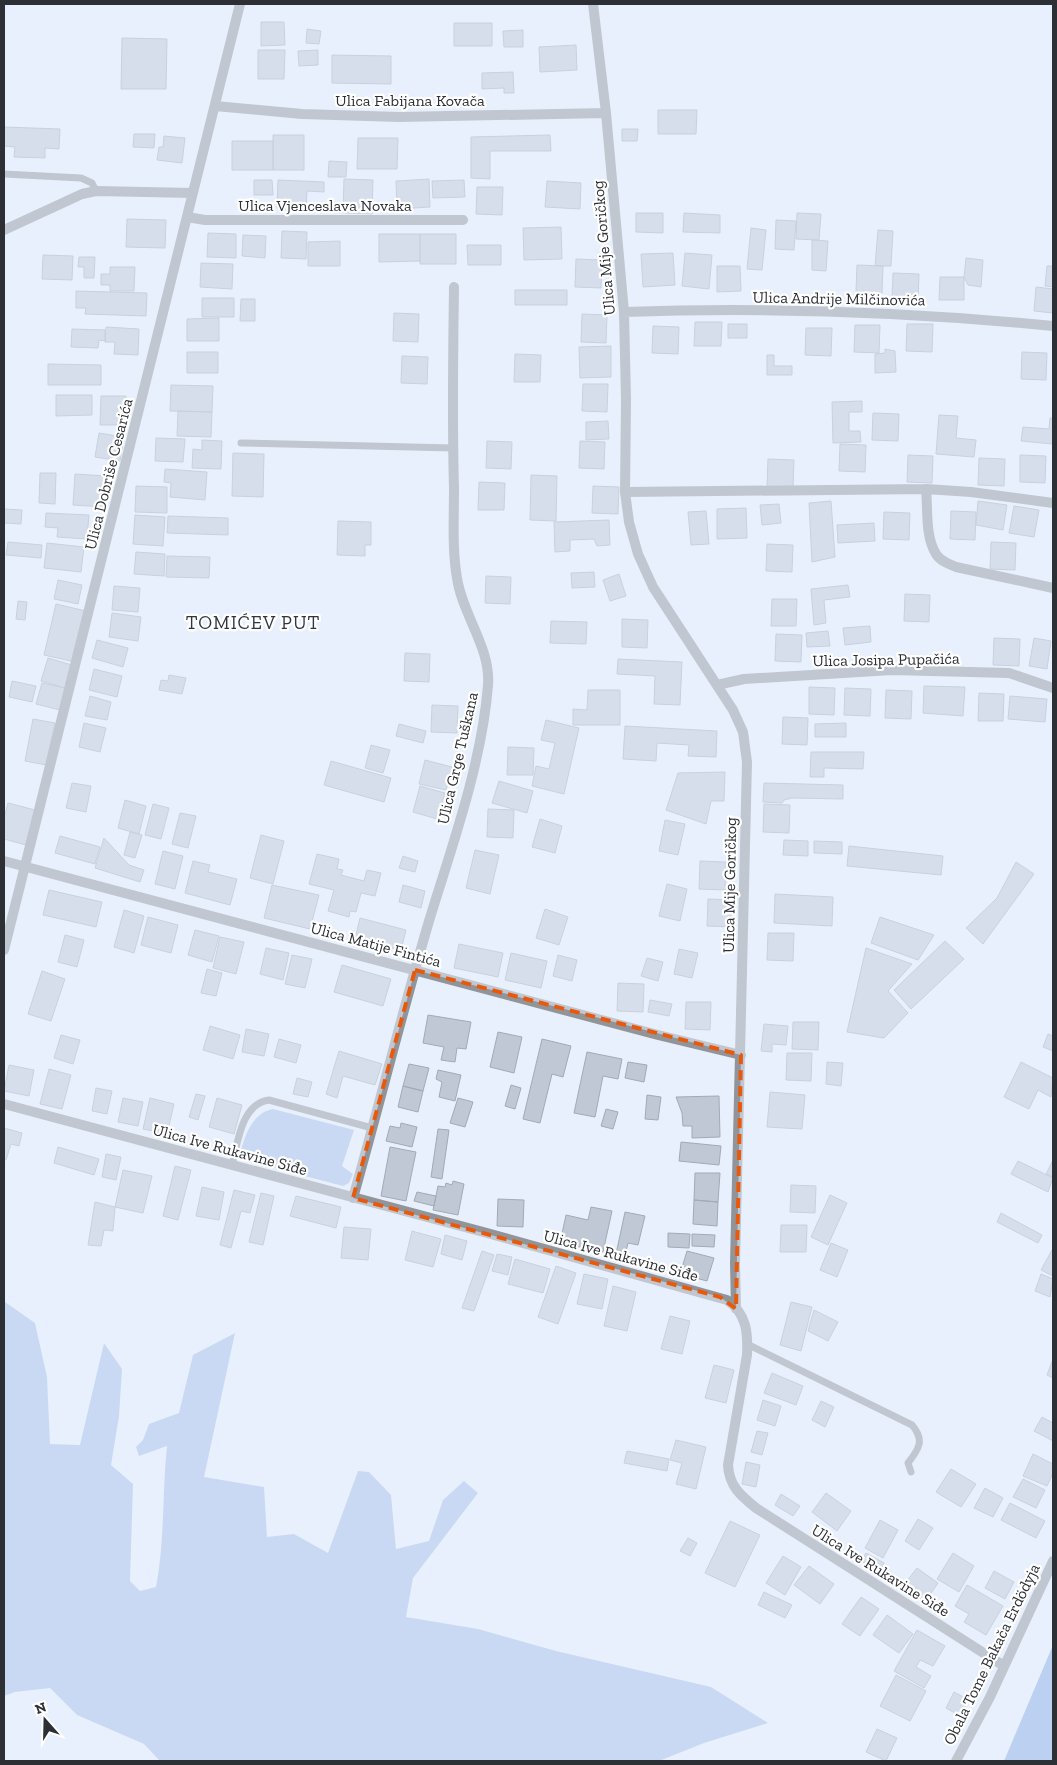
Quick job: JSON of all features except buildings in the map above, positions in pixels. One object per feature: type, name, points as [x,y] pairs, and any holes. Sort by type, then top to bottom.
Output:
[{"type":"street","name":"Ulica Dobriše Cesarića","points":[[4,950],[240,4]]},
{"type":"street","name":"Ulica Mije Goričkog","points":[[592,4],[606,113],[624,312],[626,400],[624,492],[629,522],[638,554],[653,587],[733,710],[743,732],[747,762],[735,1263],[736,1309]]},
{"type":"street","name":"Ulica Fabijana Kovača","points":[[215,106],[302,114],[399,117],[606,113]]},
{"type":"street","points":[[4,230],[70,198],[96,191],[193,193]]},
{"type":"street","name":"Ulica Vjenceslava Novaka","points":[[187,217],[205,220],[463,220]]},
{"type":"street","name":"Ulica Grge Tuškana","points":[[353,1198],[415,970],[472,773],[485,712],[488,682],[485,659],[466,612],[456,577],[453,448],[454,287]]},
{"type":"street","name":"Ulica Andrije Milčinovića","points":[[624,312],[813,310],[937,315],[1053,326]]},
{"type":"street","points":[[624,492],[926,489],[971,492],[1053,503]]},
{"type":"street","points":[[926,489],[930,539],[936,555],[944,562],[1053,588]]},
{"type":"street","name":"Ulica Josipa Pupačića","points":[[717,685],[744,679],[892,670],[1009,673],[1053,688]]},
{"type":"street","name":"Ulica Matije Fintića","points":[[4,861],[658,1035],[741,1055]]},
{"type":"street","name":"Ulica Ive Rukavine Siđe","points":[[4,1104],[720,1297],[736,1309],[745,1322],[747,1344],[728,1465],[730,1479],[736,1489],[756,1508],[1004,1666]]},
{"type":"street","name":"Obala Tome Bakača Erdödyja","points":[[956,1761],[1004,1666],[1053,1561]]},
{"type":"lane","points":[[4,174],[81,178],[92,183],[96,191]]},
{"type":"lane","points":[[241,443],[453,448]]},
{"type":"lane","points":[[232,1165],[248,1114],[256,1104],[263,1101],[269,1100],[372,1128]]},
{"type":"lane","points":[[747,1344],[912,1425],[920,1434],[920,1447],[908,1463],[911,1472]]},
{"type":"highlighted area","points":[[415,970],[741,1055],[736,1309],[720,1297],[353,1198]]},
{"type":"shaded area","points":[[273,1109],[354,1130],[342,1166],[353,1174],[349,1183],[343,1186],[244,1160],[240,1154],[250,1126],[260,1115]]},
{"type":"shaded area","points":[[5,1302],[35,1323],[47,1377],[50,1444],[80,1445],[104,1343],[122,1369],[119,1416],[111,1465],[133,1484],[130,1581],[140,1591],[156,1587],[161,1552],[167,1446],[139,1456],[136,1447],[143,1440],[149,1424],[179,1413],[193,1355],[235,1333],[204,1477],[264,1487],[267,1537],[294,1534],[328,1553],[358,1471],[369,1472],[391,1495],[396,1549],[429,1541],[443,1500],[464,1481],[478,1493],[413,1578],[406,1617],[478,1629],[556,1651],[711,1687],[768,1723],[704,1743],[659,1761],[160,1761],[144,1744],[77,1715],[50,1688],[15,1692],[4,1696]]},
{"type":"shaded area","points":[[1053,1645],[1053,1761],[1004,1761]]},
{"type":"district","name":"TOMIĆEV PUT","points":[[253,622]]}]
